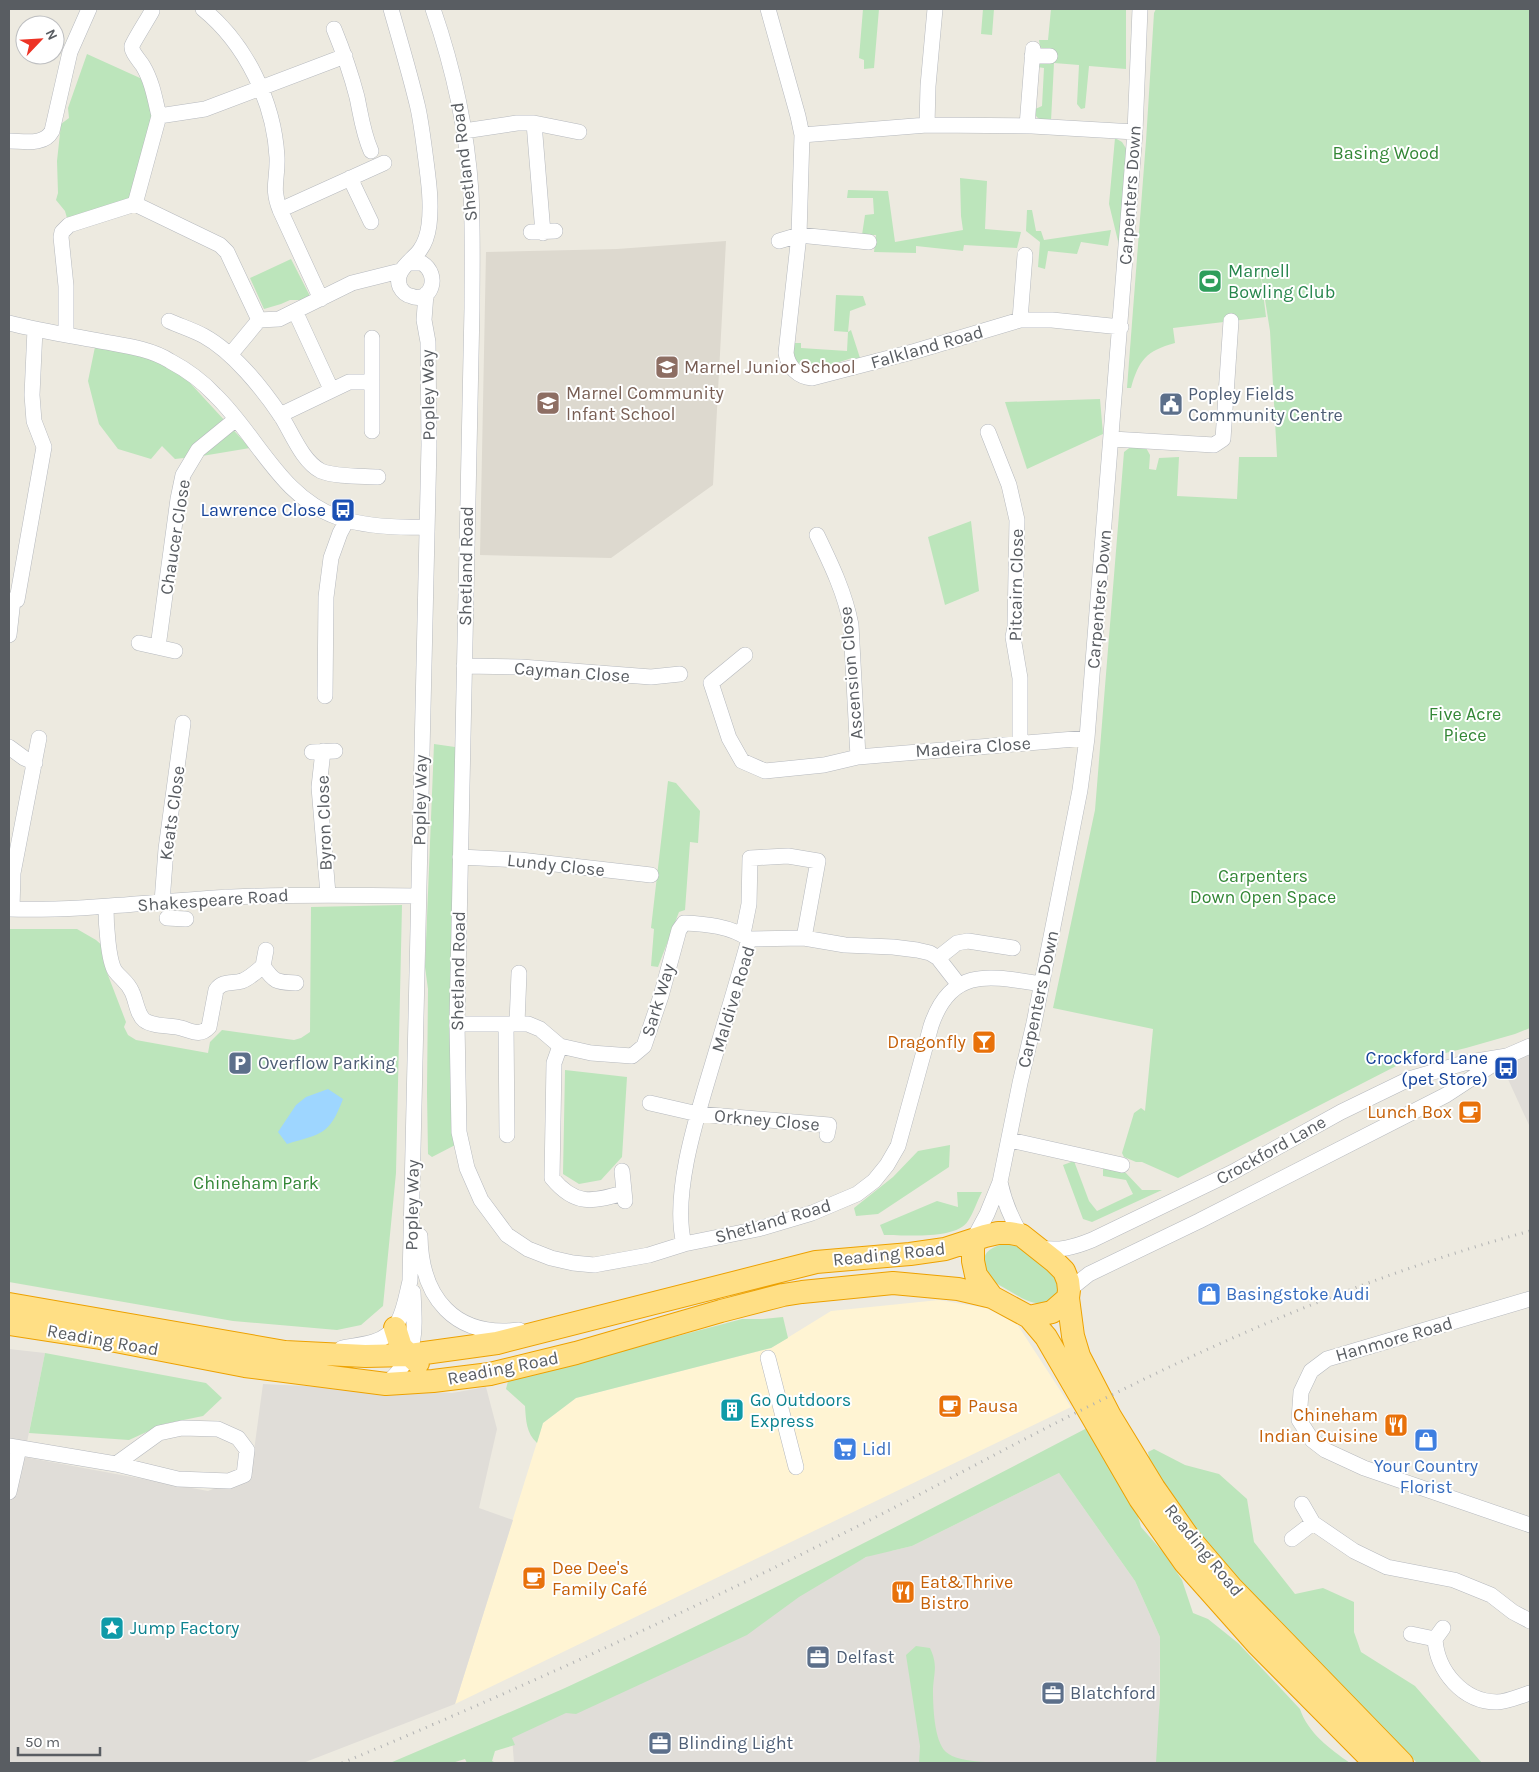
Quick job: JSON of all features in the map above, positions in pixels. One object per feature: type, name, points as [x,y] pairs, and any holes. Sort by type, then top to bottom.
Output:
[{"type":"highway","points":[[998,1233],[1021,1235],[1039,1248],[1064,1271],[1069,1294],[1052,1312],[1029,1317],[992,1297],[976,1276],[973,1261],[973,1240],[998,1233]]},
{"type":"highway","name":"Reading Road","points":[[9,1304],[285,1352],[365,1356],[410,1355],[497,1343],[816,1262],[910,1254],[945,1249],[973,1240]]},
{"type":"highway","name":"Reading Road","points":[[9,1324],[100,1338],[245,1366],[386,1384],[433,1381],[490,1374],[649,1333],[721,1311],[783,1295],[893,1283],[958,1289],[992,1297]]},
{"type":"highway","name":"Reading Road","points":[[1069,1294],[1073,1336],[1079,1356],[1110,1416],[1154,1488],[1190,1538],[1231,1587],[1402,1763]]},
{"type":"highway","name":"Reading Road","points":[[1029,1317],[1046,1337],[1140,1499],[1185,1563],[1257,1644],[1375,1763]]},
{"type":"highway","points":[[395,1328],[401,1347],[421,1365],[432,1368],[497,1362],[633,1330],[649,1333]]},
{"type":"street","points":[[9,141],[42,141],[50,135],[70,52],[89,9]]},
{"type":"street","points":[[390,9],[418,109],[430,194],[429,226],[422,248],[405,267]]},
{"type":"street","name":"Shetland Road","points":[[433,9],[446,47],[464,131],[471,191],[473,248],[456,1024],[459,1132],[467,1168],[481,1200],[508,1235],[528,1249],[551,1258],[594,1265],[649,1254],[684,1244],[758,1230],[837,1204],[857,1194],[874,1181],[887,1165],[898,1146],[935,1012],[943,999],[959,986],[973,979],[990,977],[1041,984]]},
{"type":"street","name":"Falkland Road","points":[[768,9],[802,135],[799,235],[786,353],[791,367],[802,376],[809,378],[820,376],[916,351],[1020,320],[1052,320],[1121,327]]},
{"type":"street","points":[[928,125],[928,86],[935,9]]},
{"type":"street","name":"Carpenters Down","points":[[973,1240],[987,1214],[1000,1182],[1010,1140],[1080,790],[1087,738],[1121,327],[1135,132],[1140,9]]},
{"type":"street","points":[[135,204],[159,116],[151,83],[145,69],[132,49],[132,44],[143,29],[152,11]]},
{"type":"street","points":[[214,12],[242,53],[261,89],[274,134],[277,160],[275,199],[321,299]]},
{"type":"street","points":[[334,29],[345,56],[361,123],[370,151]]},
{"type":"street","points":[[1027,126],[1033,53],[1050,56]]},
{"type":"street","points":[[159,116],[205,109],[345,56]]},
{"type":"street","points":[[464,131],[516,123],[534,123],[578,132]]},
{"type":"street","points":[[534,123],[543,232]]},
{"type":"street","points":[[802,135],[928,125],[1027,126],[1135,132]]},
{"type":"street","points":[[280,210],[384,164]]},
{"type":"street","points":[[350,178],[371,222]]},
{"type":"street","points":[[66,335],[66,286],[61,245],[62,232],[69,224],[135,204],[220,245],[226,252],[259,320]]},
{"type":"street","points":[[779,241],[799,235],[869,242]]},
{"type":"street","points":[[369,279],[414,294],[433,283],[433,277],[422,248]]},
{"type":"street","points":[[1020,320],[1025,255]]},
{"type":"street","points":[[230,355],[259,320],[279,319],[361,280],[422,263],[428,267]]},
{"type":"street","name":"Popley Way","points":[[395,1328],[402,1314],[410,1281],[429,445],[428,342],[424,320],[414,294],[398,280],[405,267]]},
{"type":"street","points":[[295,312],[331,389]]},
{"type":"street","points":[[169,321],[204,336],[230,355],[280,415],[305,455],[315,466],[333,474],[378,477]]},
{"type":"street","points":[[1112,439],[1214,445],[1222,439],[1231,321]]},
{"type":"street","points":[[9,322],[151,352],[168,359],[190,372],[216,395],[268,461],[285,480],[310,502],[347,520],[371,525],[426,527]]},
{"type":"street","points":[[9,636],[11,600],[17,600],[44,447],[34,421],[32,395],[35,329]]},
{"type":"street","points":[[372,338],[372,431]]},
{"type":"street","points":[[280,415],[349,382],[372,382]]},
{"type":"street","name":"Chaucer Close","points":[[158,647],[183,475],[198,450],[236,419]]},
{"type":"street","name":"Pitcairn Close","points":[[988,431],[1009,485],[1017,520],[1015,627],[1013,637],[1020,678],[1020,743]]},
{"type":"street","points":[[325,696],[326,597],[331,558],[347,520]]},
{"type":"street","name":"Ascension Close","points":[[818,535],[834,570],[849,611],[858,757]]},
{"type":"street","points":[[139,643],[176,651]]},
{"type":"street","name":"Madeira Close","points":[[745,655],[711,683],[729,738],[742,761],[765,771],[824,765],[858,757],[1087,738]]},
{"type":"street","name":"Cayman Close","points":[[464,666],[651,677],[685,675]]},
{"type":"street","name":"Keats Close","points":[[175,919],[167,902],[165,857],[185,723]]},
{"type":"street","points":[[10,909],[13,873],[38,738]]},
{"type":"street","points":[[9,747],[34,763]]},
{"type":"street","name":"Byron Close","points":[[323,751],[319,787],[328,894]]},
{"type":"street","points":[[746,937],[750,858],[788,856],[818,861],[804,938]]},
{"type":"street","name":"Lundy Close","points":[[460,858],[520,860],[652,874]]},
{"type":"street","name":"Shakespeare Road","points":[[10,909],[64,910],[232,897],[328,894],[418,896]]},
{"type":"street","points":[[106,907],[108,940],[115,971],[126,981],[139,1013],[144,1020],[152,1023],[181,1028],[198,1034],[205,1032],[209,1027],[216,990],[219,985],[241,981],[263,966],[266,950]]},
{"type":"street","name":"Sark Way","points":[[554,1042],[591,1053],[632,1056],[644,1046],[661,996],[679,930],[684,922],[710,924],[746,937]]},
{"type":"street","name":"Maldive Road","points":[[684,1244],[682,1222],[684,1176],[698,1114],[746,937],[804,938],[845,945],[893,947],[930,953],[938,958]]},
{"type":"street","points":[[959,986],[938,958],[957,943],[968,941],[1015,950]]},
{"type":"street","points":[[263,966],[277,982],[296,983]]},
{"type":"street","points":[[507,1135],[512,1025],[519,973]]},
{"type":"street","points":[[456,1024],[528,1024],[540,1029],[554,1042],[552,1178],[562,1190],[580,1200],[624,1198],[622,1171]]},
{"type":"street","name":"Crockford Lane","points":[[1069,1294],[1089,1274],[1201,1225],[1446,1095],[1507,1056],[1530,1046]]},
{"type":"street","name":"Crockford Lane","points":[[1039,1248],[1055,1250],[1078,1246],[1092,1240],[1217,1180],[1341,1112],[1409,1079],[1464,1063],[1507,1056]]},
{"type":"street","points":[[650,1103],[698,1114]]},
{"type":"street","name":"Orkney Close","points":[[698,1114],[828,1124],[827,1135]]},
{"type":"street","points":[[1010,1140],[1122,1165]]},
{"type":"street","name":"Carpenters Down","points":[[1000,1182],[1011,1218],[1021,1235]]},
{"type":"street","points":[[413,1191],[418,1202],[420,1245],[424,1270],[443,1308],[454,1318],[469,1326],[488,1330],[510,1331],[538,1327],[564,1327]]},
{"type":"street","name":"Popley Way","points":[[386,1384],[396,1375],[410,1355],[414,1329],[413,1293],[410,1281]]},
{"type":"street","name":"Hanmore Road","points":[[1530,1299],[1327,1359],[1312,1371],[1306,1379],[1301,1392],[1299,1420],[1312,1440],[1345,1460],[1404,1483],[1530,1525]]},
{"type":"street","points":[[285,1352],[341,1348],[374,1342],[395,1328]]},
{"type":"street","points":[[768,1358],[796,1467]]},
{"type":"street","points":[[9,1492],[14,1447],[116,1464],[178,1479],[229,1481],[244,1475],[247,1450],[238,1438],[218,1429],[182,1428],[159,1433],[116,1464]]},
{"type":"street","points":[[140,1446],[145,1471]]},
{"type":"street","points":[[1302,1504],[1313,1523],[1354,1551],[1387,1567],[1454,1580],[1491,1595],[1513,1612],[1530,1620]]},
{"type":"street","points":[[1292,1540],[1313,1523]]},
{"type":"street","points":[[1411,1634],[1439,1633],[1440,1663],[1448,1676],[1460,1688],[1476,1699],[1498,1702],[1530,1693]]},
{"type":"shaded area","points":[[726,241],[713,485],[611,558],[480,555],[486,252],[617,249]]},
{"type":"shaded area","points":[[1530,1051],[1530,1124],[1529,1125],[1501,1064]]},
{"type":"shaded area","points":[[939,1300],[986,1308],[1017,1324],[1071,1407],[455,1704],[543,1423],[576,1398],[771,1348],[831,1311]]},
{"type":"shaded area","points":[[9,1349],[45,1353],[24,1457],[208,1491],[251,1473],[263,1384],[452,1393],[486,1387],[497,1429],[479,1508],[513,1520],[455,1704],[303,1763],[9,1763]]},
{"type":"shaded area","points":[[1059,1473],[1135,1581],[1160,1637],[1159,1763],[514,1763],[511,1724],[890,1546],[891,1551],[912,1546]]},
{"type":"green space","points":[[863,9],[879,9],[874,68],[864,69],[864,60],[859,58]]},
{"type":"green space","points":[[983,9],[994,9],[992,35],[981,34]]},
{"type":"green space","points":[[1051,9],[1126,9],[1126,69],[1089,66],[1085,108],[1081,109],[1077,104],[1079,65],[1054,63],[1051,121],[1044,121],[1036,116],[1033,110],[1042,106],[1044,68],[1037,67],[1042,62],[1045,50],[1040,47],[1039,40],[1048,40]]},
{"type":"green space","points":[[1156,9],[1530,9],[1530,1028],[1466,1048],[1400,1064],[1178,1178],[1142,1162],[1136,1162],[1124,1157],[1122,1153],[1134,1113],[1141,1108],[1145,1111],[1153,1029],[1053,1008],[1095,810],[1124,452],[1133,445],[1145,446],[1150,455],[1149,469],[1156,470],[1159,458],[1179,457],[1177,496],[1237,499],[1239,457],[1277,457],[1270,331],[1260,268],[1266,317],[1173,328],[1175,343],[1150,353],[1137,370],[1131,388],[1127,388],[1154,13]]},
{"type":"green space","points":[[87,54],[151,83],[159,116],[135,204],[69,225],[65,211],[56,200],[58,193],[57,161],[61,124],[69,118],[68,108]]},
{"type":"green space","points":[[1115,138],[1122,142],[1127,150],[1119,245],[1109,204]]},
{"type":"green space","points":[[960,178],[987,181],[985,229],[1021,232],[1017,248],[964,245],[963,251],[916,246],[916,253],[874,252],[876,235],[862,235],[865,215],[874,214],[873,198],[847,198],[848,190],[888,191],[895,242],[963,230]]},
{"type":"green space","points":[[1027,210],[1032,210],[1036,231],[1041,231],[1044,240],[1111,230],[1108,246],[1081,242],[1077,254],[1048,251],[1045,269],[1038,267],[1040,242],[1026,231]]},
{"type":"green space","points":[[291,259],[312,300],[290,300],[264,309],[250,278]]},
{"type":"green space","points":[[836,295],[863,296],[866,305],[850,311],[848,332],[834,331]]},
{"type":"green space","points":[[851,330],[860,358],[856,360],[852,358],[824,367],[822,371],[808,370],[796,361],[793,343],[801,343],[801,348],[847,351],[848,332]]},
{"type":"green space","points":[[96,342],[132,347],[179,371],[250,448],[175,459],[162,446],[151,459],[118,449],[99,424],[88,381]]},
{"type":"green space","points":[[1100,399],[1103,434],[1027,469],[1005,402]]},
{"type":"green space","points":[[971,521],[979,591],[945,605],[928,537]]},
{"type":"green space","points":[[434,744],[462,748],[461,1142],[432,1157],[428,1154],[428,989],[425,967]]},
{"type":"green space","points":[[668,781],[676,783],[700,811],[698,843],[690,842],[685,910],[679,912],[658,967],[651,966],[654,929],[651,928]]},
{"type":"green space","name":"Chineham Park","points":[[402,905],[396,1173],[383,1306],[361,1325],[337,1330],[233,1321],[9,1282],[9,929],[77,929],[96,940],[104,947],[106,970],[126,1022],[124,1027],[128,1035],[136,1040],[208,1053],[210,1042],[222,1030],[294,1040],[310,1032],[311,907]]},
{"type":"green space","points":[[565,1070],[627,1077],[622,1157],[601,1180],[579,1184],[563,1174]]},
{"type":"green space","points":[[950,1145],[949,1167],[878,1214],[856,1216],[854,1208],[893,1177],[918,1151]]},
{"type":"green space","points":[[1074,1161],[1089,1201],[1097,1211],[1133,1194],[1126,1180],[1103,1176],[1103,1168],[1124,1171],[1142,1190],[1162,1190],[1092,1222],[1083,1219],[1063,1165]]},
{"type":"green space","points":[[957,1192],[982,1192],[970,1218],[962,1227],[942,1234],[917,1236],[884,1235],[880,1225],[937,1201],[958,1207]]},
{"type":"green space","points":[[1000,1245],[1020,1247],[1058,1279],[1059,1291],[1048,1301],[1043,1303],[1032,1302],[1020,1297],[986,1276],[985,1256],[994,1247]]},
{"type":"green space","points":[[783,1317],[788,1338],[771,1348],[576,1398],[543,1423],[537,1443],[529,1431],[525,1406],[506,1389],[508,1381],[742,1319]]},
{"type":"green space","points":[[45,1353],[206,1383],[222,1398],[203,1416],[164,1424],[129,1440],[29,1433]]},
{"type":"green space","points":[[1087,1428],[1137,1513],[1141,1527],[1163,1552],[1182,1580],[1193,1613],[1208,1619],[1238,1643],[1300,1709],[1308,1726],[1314,1733],[1350,1763],[1156,1763],[1160,1695],[1160,1637],[1135,1581],[1059,1473],[912,1546],[866,1557],[799,1597],[747,1635],[576,1714],[566,1713],[512,1738],[515,1745],[495,1751],[492,1761],[496,1763],[467,1763],[465,1759],[452,1763],[390,1763],[565,1688],[697,1626]]},
{"type":"green space","points":[[1154,1449],[1185,1465],[1219,1474],[1247,1499],[1254,1542],[1295,1594],[1323,1588],[1354,1602],[1354,1632],[1361,1652],[1415,1686],[1482,1763],[1417,1763],[1205,1544],[1151,1470],[1148,1452]]},
{"type":"green space","points":[[916,1646],[930,1648],[934,1659],[933,1696],[935,1723],[939,1740],[946,1752],[960,1759],[1018,1763],[919,1763],[920,1746],[906,1655]]},
{"type":"water","points":[[328,1089],[343,1099],[328,1127],[316,1135],[287,1144],[278,1132],[296,1105],[306,1097]]},
{"type":"railway","points":[[342,1763],[541,1677],[737,1586],[866,1522],[1084,1409],[1216,1345],[1371,1282],[1424,1263],[1530,1231]]},
{"type":"place","name":"Marnell Bowling Club","points":[[1210,281]]},
{"type":"place","name":"Marnel Junior School","points":[[667,367]]},
{"type":"place","name":"Marnel Community Infant School","points":[[548,403]]},
{"type":"place","name":"Popley Fields Community Centre","points":[[1171,404]]},
{"type":"place","name":"Lawrence Close","points":[[343,510]]},
{"type":"place","name":"Dragonfly","points":[[984,1042]]},
{"type":"place","name":"Overflow Parking","points":[[240,1063]]},
{"type":"place","name":"Crockford Lane (pet Store)","points":[[1506,1068]]},
{"type":"place","name":"Lunch Box","points":[[1470,1112]]},
{"type":"place","name":"Basingstoke Audi","points":[[1209,1294]]},
{"type":"place","name":"Pausa","points":[[950,1406]]},
{"type":"place","name":"Go Outdoors Express","points":[[732,1410]]},
{"type":"place","name":"Chineham Indian Cuisine","points":[[1396,1425]]},
{"type":"place","name":"Your Country Florist","points":[[1426,1440]]},
{"type":"place","name":"Lidl","points":[[845,1449]]},
{"type":"place","name":"Dee Dee's Family Café","points":[[534,1578]]},
{"type":"place","name":"Eat&Thrive Bistro","points":[[903,1592]]},
{"type":"place","name":"Jump Factory","points":[[112,1628]]},
{"type":"place","name":"Delfast","points":[[818,1657]]},
{"type":"place","name":"Blatchford","points":[[1053,1693]]},
{"type":"place","name":"Blinding Light","points":[[660,1743]]},
{"type":"park label","name":"Basing Wood","points":[[1386,153]]},
{"type":"park label","name":"Five Acre Piece","points":[[1465,724]]},
{"type":"park label","name":"Carpenters Down Open Space","points":[[1263,886]]}]
